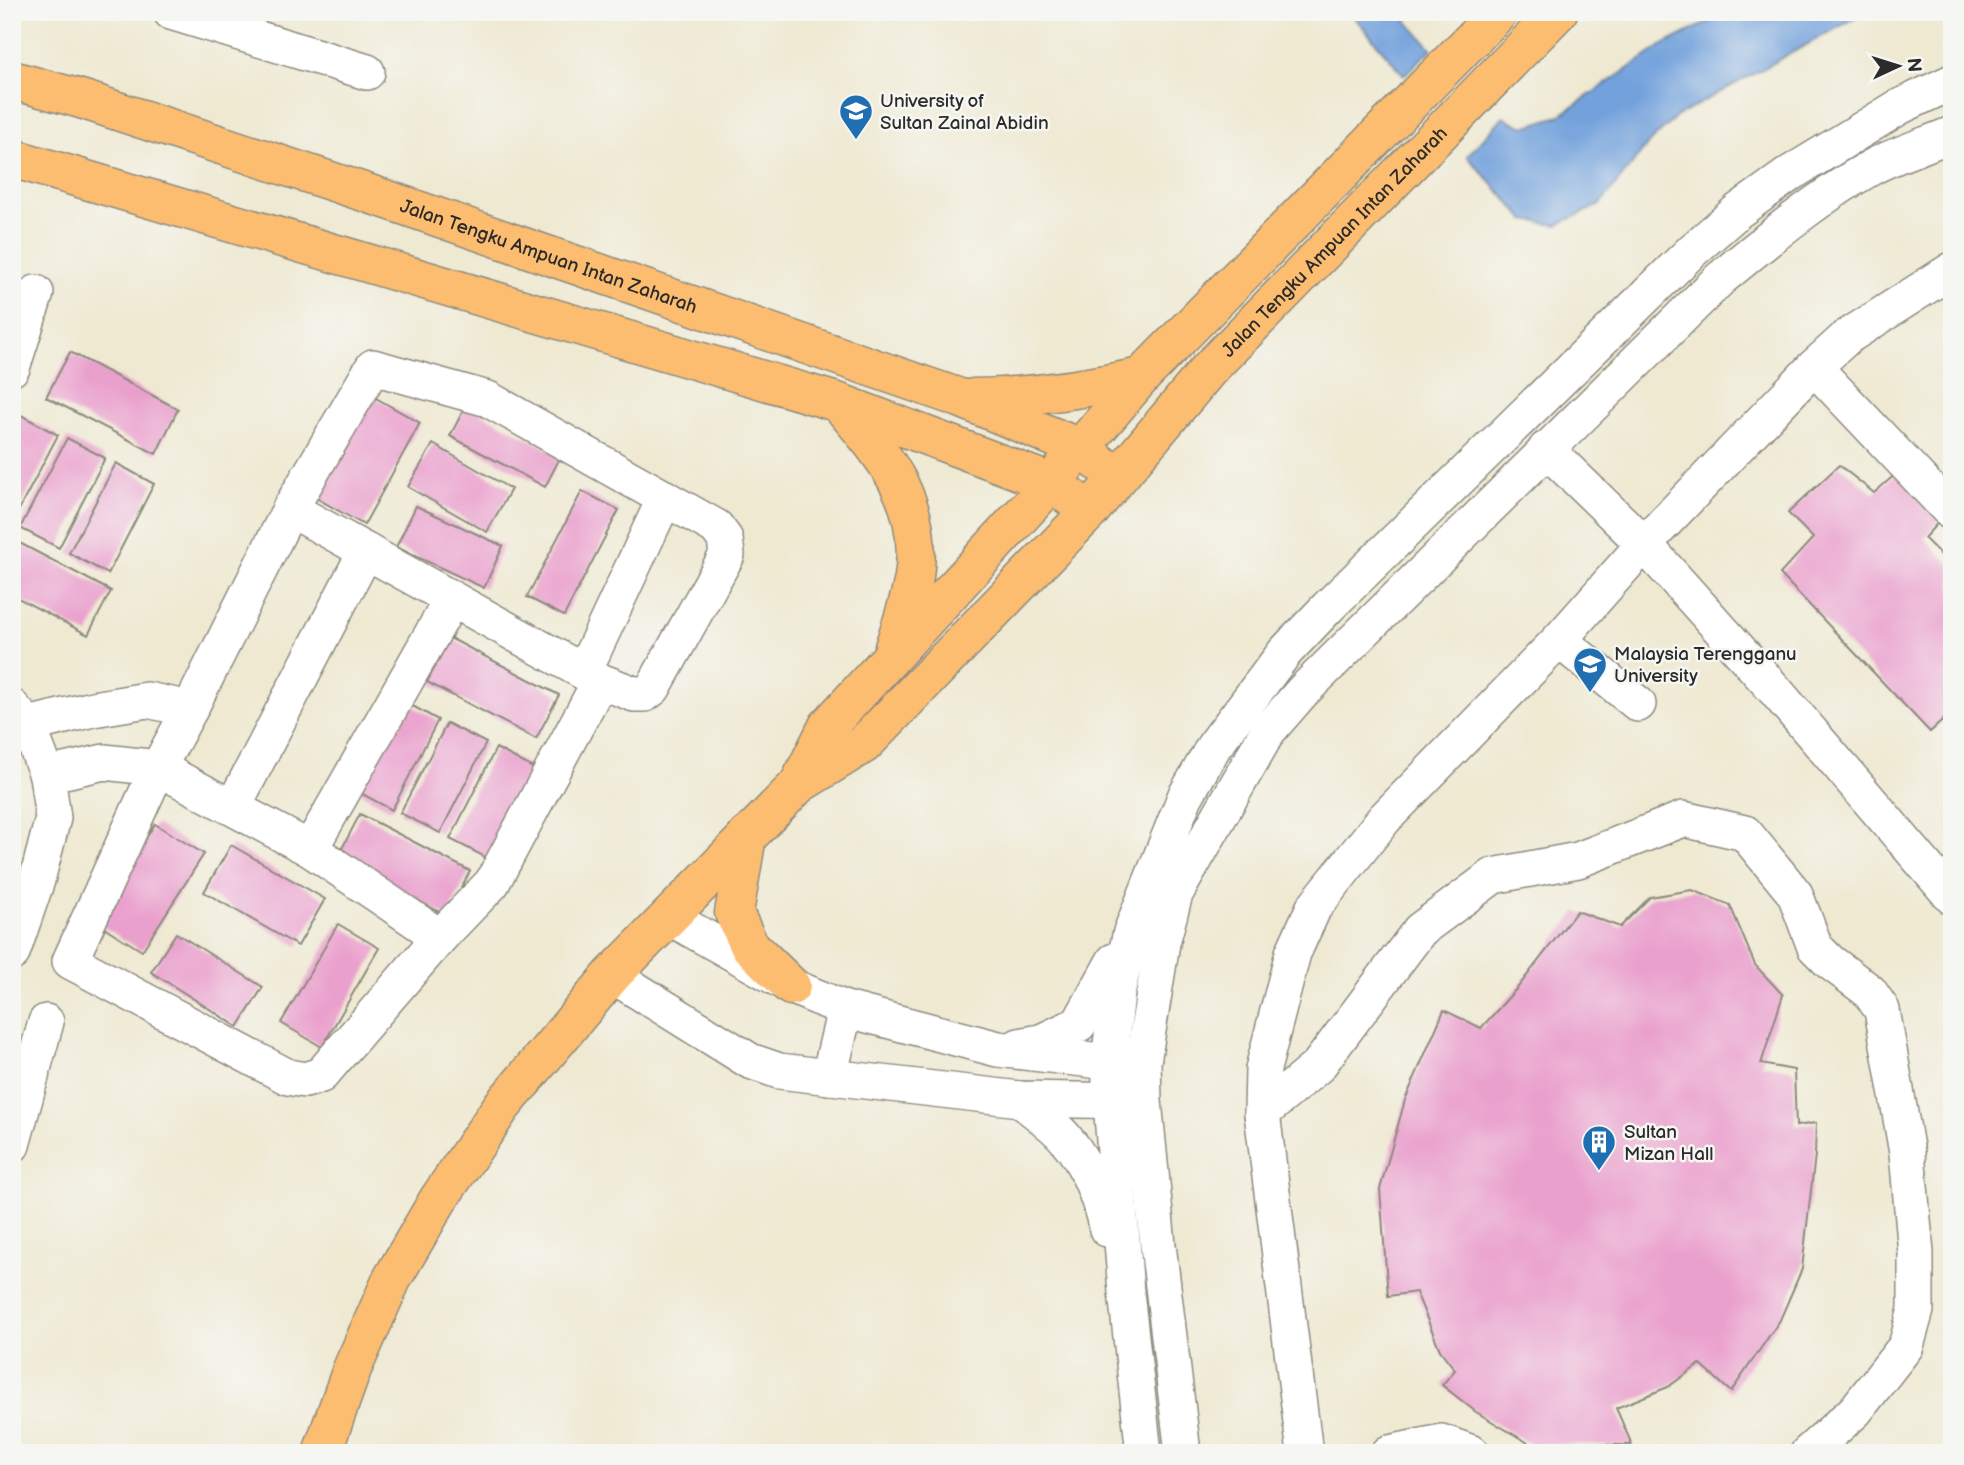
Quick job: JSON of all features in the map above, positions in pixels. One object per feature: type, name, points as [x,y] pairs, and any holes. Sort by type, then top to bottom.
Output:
[{"type":"main road","points":[[322,1453],[352,1369],[392,1279],[438,1200],[502,1106],[612,975],[799,784],[828,726],[1051,484],[1141,377],[1499,12]]},
{"type":"main road","name":"Jalan Tengku Ampuan Intan Zaharah","points":[[799,784],[864,744],[1090,511],[1209,369],[1558,12]]},
{"type":"main road","name":"Jalan Tengku Ampuan Intan Zaharah","points":[[12,80],[81,99],[391,201],[960,398],[1080,448],[1118,477]]},
{"type":"main road","points":[[12,158],[840,403],[1051,484],[1090,511]]},
{"type":"main road","points":[[960,398],[1033,396],[1084,390],[1141,377]]},
{"type":"main road","points":[[840,403],[885,458],[906,496],[915,532],[914,577],[892,656]]},
{"type":"main road","points":[[747,836],[734,913],[749,945],[791,986]]},
{"type":"street","points":[[171,12],[367,72]]},
{"type":"street","points":[[998,1049],[1041,1042],[1079,1024],[1131,932],[1185,797],[1214,746],[1285,652],[1328,607],[1693,250],[1738,211],[1791,173],[1899,107],[1952,82]]},
{"type":"street","points":[[1144,1453],[1126,1292],[1128,1102],[1143,1062],[1162,943],[1175,894],[1268,731],[1302,691],[1720,279],[1804,212],[1874,166],[1952,134]]},
{"type":"street","points":[[1693,250],[1720,279]]},
{"type":"street","points":[[1305,1453],[1262,1112],[1264,1069],[1293,953],[1314,907],[1384,819],[1559,640],[1643,544],[1814,367],[1847,337],[1952,270]]},
{"type":"street","points":[[12,368],[36,293]]},
{"type":"street","points":[[290,509],[592,676],[634,694],[645,694],[653,688],[727,555],[725,539],[716,527],[665,498],[488,399],[373,367],[290,509],[158,768],[70,961],[289,1077],[305,1080],[321,1075],[440,937],[492,883],[592,676],[665,498]]},
{"type":"street","points":[[1814,367],[1952,513]]},
{"type":"street","points":[[1546,449],[1643,544],[1775,690],[1952,897]]},
{"type":"street","points":[[233,807],[366,551]]},
{"type":"street","points":[[310,849],[452,598]]},
{"type":"street","points":[[1559,640],[1639,704]]},
{"type":"street","points":[[12,953],[37,880],[52,818],[47,775],[20,716],[93,709],[147,700],[190,709]]},
{"type":"street","points":[[47,775],[104,762],[158,768],[310,849],[440,937]]},
{"type":"street","points":[[1262,1112],[1318,1066],[1420,930],[1493,876],[1578,860],[1683,819],[1745,832],[1795,894],[1815,947],[1830,962],[1869,991],[1882,1010],[1907,1153],[1916,1253],[1916,1310],[1906,1346],[1855,1411],[1808,1453]]},
{"type":"street","points":[[669,917],[791,986],[845,1009],[998,1049],[1109,1062],[1143,1062]]},
{"type":"street","points":[[1131,932],[1117,993],[1109,1062],[1128,1102],[1158,1245],[1183,1453]]},
{"type":"street","points":[[612,975],[750,1061],[779,1071],[1020,1099],[1128,1102]]},
{"type":"street","points":[[830,1077],[845,1009]]},
{"type":"street","points":[[12,1145],[46,1022]]},
{"type":"street","points":[[1020,1099],[1066,1138],[1083,1163],[1100,1200],[1126,1292]]},
{"type":"street","points":[[1389,1453],[1441,1442],[1472,1453]]},
{"type":"water","points":[[1350,12],[1399,12],[1432,49],[1404,75]]},
{"type":"water","points":[[1727,12],[1866,12],[1677,116],[1648,144],[1600,205],[1557,225],[1525,220],[1467,156],[1503,117],[1524,127],[1559,116],[1661,46]]},
{"type":"building","points":[[70,352],[178,409],[156,454],[46,397]]},
{"type":"building","points":[[367,393],[420,423],[364,525],[311,495]]},
{"type":"building","points":[[466,405],[561,456],[545,487],[450,436]]},
{"type":"building","points":[[19,414],[58,435],[12,523],[12,428]]},
{"type":"building","points":[[67,438],[105,458],[59,548],[20,528]]},
{"type":"building","points":[[433,444],[511,489],[487,532],[408,487]]},
{"type":"building","points":[[116,463],[154,484],[108,574],[69,553]]},
{"type":"building","points":[[1839,465],[1874,493],[1899,471],[1944,516],[1924,538],[1952,566],[1952,712],[1930,732],[1780,574],[1813,538],[1788,513]]},
{"type":"building","points":[[582,491],[619,510],[564,616],[527,597]]},
{"type":"building","points":[[416,506],[503,546],[484,588],[396,547]]},
{"type":"building","points":[[12,539],[111,591],[88,635],[12,595]]},
{"type":"building","points":[[450,638],[559,695],[536,739],[427,682]]},
{"type":"building","points":[[400,699],[438,720],[392,810],[353,789]]},
{"type":"building","points":[[447,723],[486,743],[440,833],[400,813]]},
{"type":"building","points":[[496,748],[535,769],[489,859],[450,839]]},
{"type":"building","points":[[360,814],[470,871],[447,916],[337,858]]},
{"type":"building","points":[[155,824],[204,854],[142,951],[94,921]]},
{"type":"building","points":[[231,845],[325,899],[298,946],[204,892]]},
{"type":"building","name":"Sultan Mizan Hall","points":[[1692,890],[1730,905],[1755,965],[1783,995],[1761,1064],[1794,1070],[1796,1126],[1816,1123],[1802,1269],[1780,1320],[1731,1392],[1700,1364],[1668,1387],[1616,1408],[1632,1445],[1530,1444],[1476,1412],[1442,1385],[1455,1370],[1440,1350],[1416,1292],[1388,1296],[1380,1189],[1405,1100],[1444,1010],[1481,1028],[1518,987],[1577,911],[1620,927],[1650,897]]},
{"type":"building","points":[[338,924],[379,948],[322,1047],[281,1023]]},
{"type":"building","points":[[176,933],[263,987],[238,1027],[151,972]]},
{"type":"place","name":"University of Sultan Zainal Abidin","points":[[856,141]]},
{"type":"place","name":"Malaysia Terengganu University","points":[[1590,694]]},
{"type":"place","name":"Sultan Mizan Hall","points":[[1599,1172]]}]
